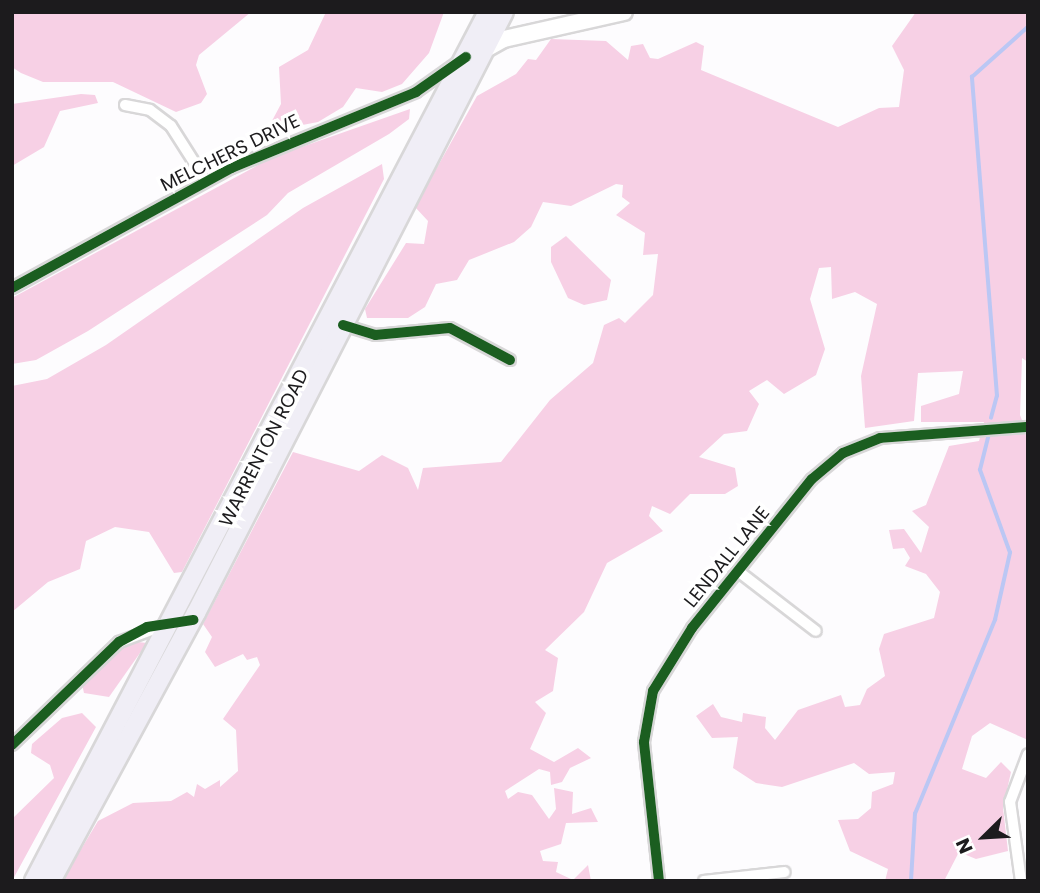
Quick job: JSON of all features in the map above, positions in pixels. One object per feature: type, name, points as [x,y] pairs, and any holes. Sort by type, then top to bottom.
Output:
[{"type":"main road","name":"WARRENTON ROAD","points":[[51,881],[193,620],[484,50],[498,14]]},
{"type":"main road","name":"WARRENTON ROAD","points":[[34,881],[172,622],[444,98],[466,57],[498,14]]},
{"type":"street","points":[[484,50],[531,33],[624,12]]},
{"type":"street","points":[[498,14],[531,33]]},
{"type":"street","name":"MELCHERS DRIVE","points":[[12,288],[206,181],[416,92],[466,57]]},
{"type":"street","points":[[416,92],[444,98]]},
{"type":"street","points":[[125,105],[150,110],[171,125],[206,181]]},
{"type":"street","points":[[343,325],[375,335],[438,325],[510,360]]},
{"type":"street","name":"LENDALL LANE","points":[[659,881],[647,711],[674,653],[812,479],[861,444],[923,432],[1028,426]]},
{"type":"street","points":[[738,571],[816,631]]},
{"type":"street","points":[[12,745],[119,642],[172,622],[193,620]]},
{"type":"street","points":[[1021,881],[1010,802],[1026,761]]},
{"type":"street","points":[[704,881],[785,872]]},
{"type":"shaded area","points":[[12,12],[251,12],[199,55],[196,65],[207,94],[201,103],[176,112],[113,82],[43,82],[21,73],[12,67]]},
{"type":"shaded area","points":[[326,12],[444,12],[429,53],[402,84],[382,92],[356,88],[343,107],[318,122],[266,132],[281,104],[279,67],[308,50]]},
{"type":"shaded area","points":[[916,12],[1028,12],[1028,362],[1022,358],[1020,415],[1028,437],[1028,740],[990,723],[972,736],[962,769],[986,778],[1001,762],[1011,772],[1003,808],[1008,851],[976,859],[959,852],[944,881],[885,881],[888,869],[850,851],[838,820],[858,819],[871,808],[872,792],[893,784],[895,772],[869,774],[854,763],[782,787],[756,783],[733,768],[738,737],[712,738],[696,716],[713,704],[721,717],[742,722],[743,713],[766,717],[765,728],[775,740],[798,710],[841,695],[845,707],[860,705],[867,689],[885,676],[879,649],[884,634],[934,618],[940,592],[926,574],[905,566],[910,558],[904,548],[893,549],[889,530],[904,529],[921,553],[929,527],[912,511],[926,505],[949,446],[979,441],[984,422],[921,422],[921,406],[959,394],[963,371],[918,373],[914,421],[865,428],[861,376],[877,304],[855,292],[832,299],[831,267],[819,268],[810,299],[825,349],[816,375],[784,394],[767,380],[749,391],[759,404],[747,431],[724,434],[699,457],[735,468],[738,486],[725,494],[690,494],[670,514],[652,506],[649,516],[663,531],[607,563],[584,612],[545,650],[558,658],[553,691],[535,702],[546,713],[530,749],[554,762],[578,748],[591,758],[570,768],[562,782],[551,785],[550,772],[539,769],[505,791],[508,799],[518,792],[532,795],[549,819],[556,809],[554,788],[573,792],[572,814],[591,808],[598,822],[566,823],[561,844],[540,851],[543,861],[558,862],[556,872],[573,880],[588,865],[591,881],[62,881],[98,821],[133,803],[171,801],[187,792],[194,797],[197,784],[205,789],[220,780],[220,787],[238,771],[236,730],[223,719],[260,665],[257,657],[247,660],[243,654],[215,667],[205,652],[212,637],[203,624],[293,452],[359,471],[382,455],[408,468],[418,490],[423,468],[501,462],[550,400],[593,363],[604,325],[619,318],[625,323],[653,295],[658,254],[643,255],[645,233],[616,215],[630,203],[622,197],[623,185],[616,184],[571,206],[543,202],[531,227],[514,242],[469,260],[457,280],[436,284],[425,307],[408,318],[367,318],[365,309],[406,243],[424,244],[428,221],[415,207],[477,96],[516,74],[528,59],[536,60],[551,39],[606,41],[628,60],[631,46],[643,44],[650,58],[658,59],[696,42],[704,46],[701,70],[838,127],[879,108],[899,107],[904,70],[892,46]]},
{"type":"shaded area","points":[[81,94],[95,95],[98,103],[60,111],[44,147],[12,166],[12,104]]},
{"type":"shaded area","points":[[410,109],[409,119],[389,134],[288,193],[267,215],[88,331],[36,360],[12,364],[12,298],[273,157]]},
{"type":"shaded area","points":[[382,164],[384,179],[182,572],[174,573],[149,532],[115,527],[86,541],[80,569],[48,582],[12,612],[12,386],[47,379],[106,345],[303,208]]},
{"type":"shaded area","points":[[566,236],[611,280],[607,300],[584,305],[568,298],[551,262],[551,247]]},
{"type":"shaded area","points":[[138,642],[147,643],[109,697],[84,693],[82,684],[114,651]]},
{"type":"shaded area","points":[[82,713],[96,727],[12,881],[12,819],[54,778],[50,765],[31,753],[32,744],[62,718]]},
{"type":"waterway","points":[[991,418],[997,396],[972,77],[1028,27]]},
{"type":"waterway","points":[[911,881],[915,814],[995,620],[1010,553],[980,470],[988,437]]},
{"type":"cycle path","points":[[12,288],[231,168],[416,92],[466,57]]},
{"type":"cycle path","points":[[343,325],[375,335],[450,328],[510,360]]},
{"type":"cycle path","points":[[659,881],[644,742],[653,691],[692,628],[812,479],[843,453],[880,438],[1028,427]]},
{"type":"cycle path","points":[[12,745],[119,642],[147,627],[193,620]]}]
